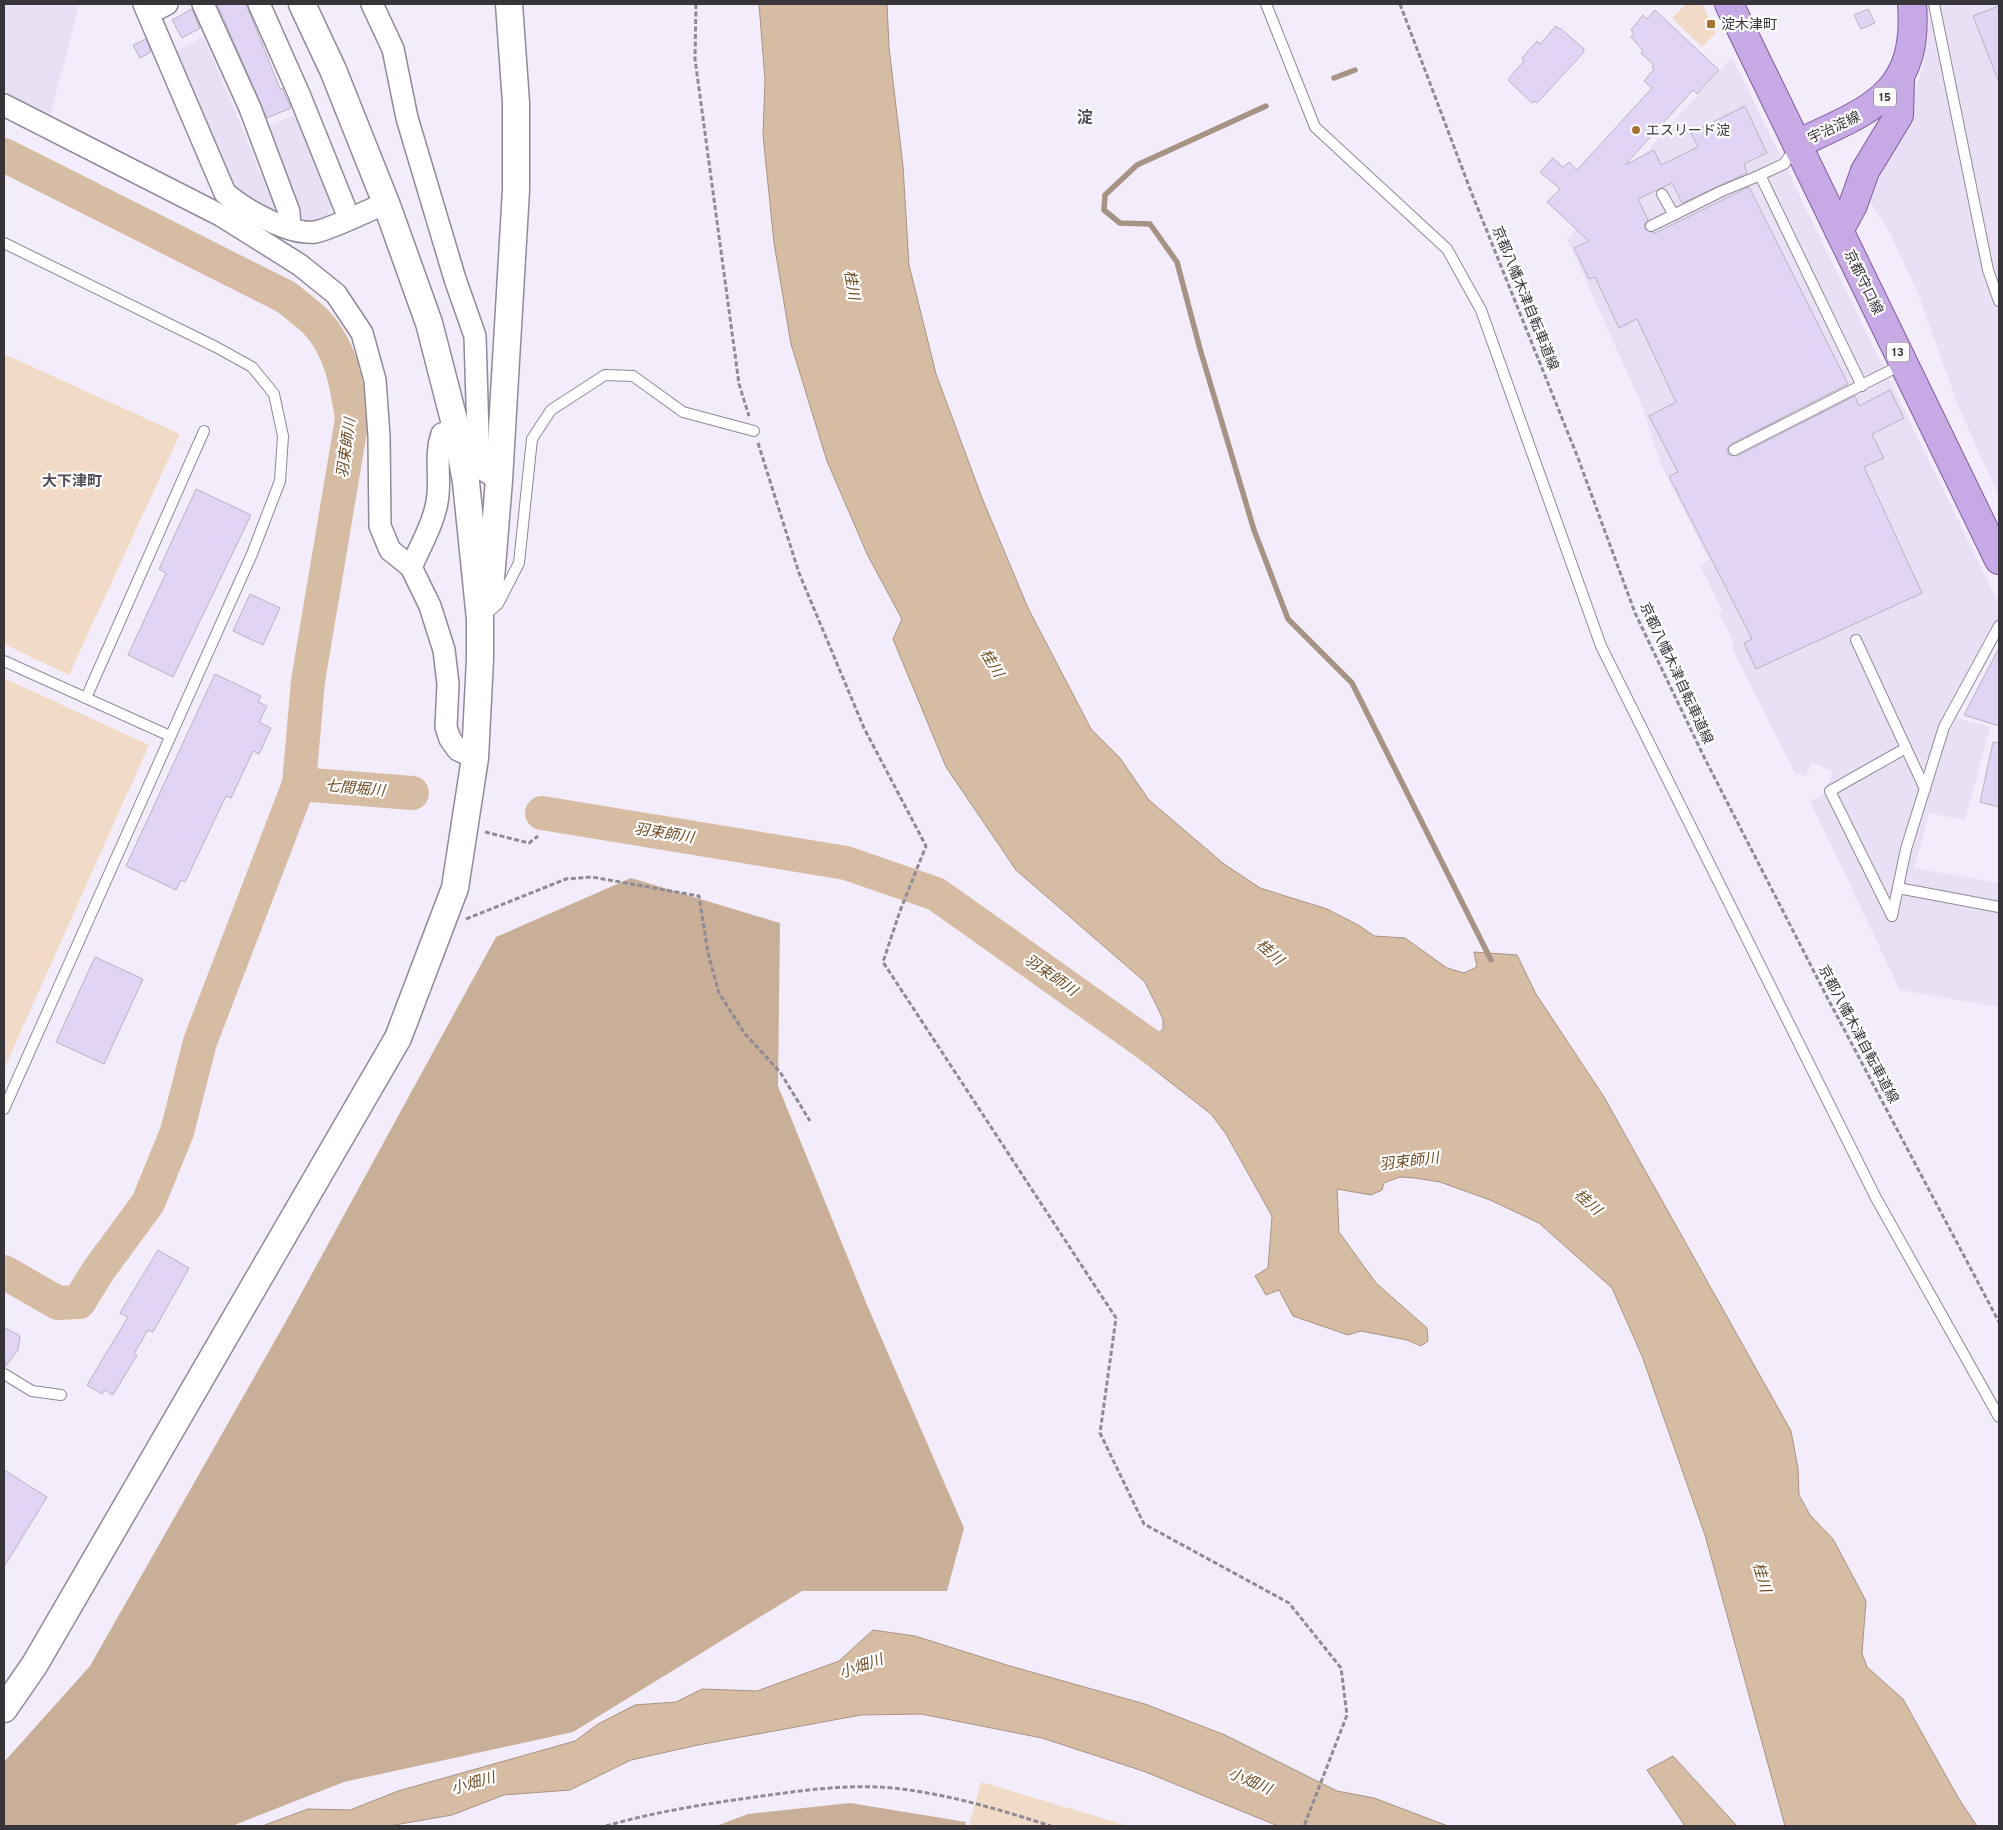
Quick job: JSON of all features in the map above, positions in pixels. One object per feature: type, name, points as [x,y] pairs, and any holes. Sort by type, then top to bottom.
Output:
[{"type":"main road","name":"京都守口線","points":[[1729,4],[1999,560]]},
{"type":"main road","name":"宇治淀線","points":[[1797,144],[1867,111],[1885,97],[1900,79],[1912,47],[1912,4]]},
{"type":"main road","points":[[1839,231],[1854,205],[1865,171],[1899,115],[1900,79]]},
{"type":"street","points":[[203,4],[250,108],[289,212],[290,229]]},
{"type":"street","points":[[260,4],[349,218]]},
{"type":"street","points":[[4,1709],[29,1674],[398,1038],[441,930],[455,888],[475,758],[480,619],[466,482],[456,428],[429,323],[386,203],[333,70],[302,4]]},
{"type":"street","points":[[372,4],[394,49],[407,118],[455,279],[475,336],[480,467],[500,480]]},
{"type":"street","points":[[480,619],[491,579],[500,480],[516,190],[516,103],[509,4]]},
{"type":"street","points":[[153,7],[225,193],[241,206],[290,229],[316,232],[386,203]]},
{"type":"street","points":[[4,105],[222,216],[300,265],[336,294],[362,333],[375,380],[379,436],[380,526],[390,550],[411,567],[430,606],[444,650],[448,684],[446,728],[450,739],[458,750],[475,758]]},
{"type":"street","points":[[411,567],[427,534],[438,497],[438,445],[442,434],[456,428]]},
{"type":"lane","points":[[1266,4],[1315,127],[1447,249],[1481,310],[1601,646],[1876,1198],[1999,1418]]},
{"type":"lane","points":[[1934,4],[1988,270],[1999,301]]},
{"type":"lane","points":[[1651,226],[1784,164],[1797,144]]},
{"type":"lane","points":[[1763,174],[1760,175],[1862,386]]},
{"type":"lane","points":[[1662,194],[1674,215]]},
{"type":"lane","points":[[4,243],[224,351],[252,367],[274,394],[283,436],[280,481],[252,554],[4,1109]]},
{"type":"lane","points":[[1734,450],[1904,364]]},
{"type":"lane","points":[[480,619],[498,604],[518,563],[532,439],[551,410],[605,375],[634,376],[683,412],[754,431]]},
{"type":"lane","points":[[86,698],[204,432]]},
{"type":"lane","points":[[1906,748],[1830,791],[1892,916],[1906,849],[1944,727],[1999,626]]},
{"type":"lane","points":[[1856,640],[1926,789]]},
{"type":"lane","points":[[4,661],[170,736]]},
{"type":"lane","points":[[1898,888],[1999,908]]},
{"type":"lane","points":[[4,1374],[32,1391],[61,1396]]},
{"type":"path","points":[[696,4],[695,59],[739,384],[803,582],[864,728],[926,846],[900,911],[883,962],[1116,1318],[1100,1433],[1144,1524],[1289,1603],[1341,1668],[1347,1715],[1336,1748],[1304,1826]]},
{"type":"path","name":"京都八幡木津自転車道線","points":[[1400,4],[1470,188],[1578,458],[1635,613],[1704,757],[1828,1000],[1999,1322]]},
{"type":"path","points":[[494,834],[529,843],[538,836]]},
{"type":"path","points":[[441,930],[566,879],[592,877],[699,896],[708,953],[719,993],[745,1034],[780,1072],[810,1121]]},
{"type":"path","points":[[606,1826],[632,1818],[714,1802],[831,1786],[916,1791],[978,1803],[1051,1826]]},
{"type":"shaded area","points":[[4,4],[79,4],[49,121],[4,97]]},
{"type":"shaded area","points":[[1686,4],[1702,4],[1716,33],[1702,47],[1672,18]]},
{"type":"shaded area","points":[[1926,4],[1999,4],[1999,497],[1957,403],[1919,296],[1892,237],[1867,196],[1914,94],[1922,70],[1927,35]]},
{"type":"shaded area","points":[[204,37],[275,207],[273,215],[226,182],[172,53]]},
{"type":"shaded area","points":[[1732,57],[1999,604],[1999,639],[1956,718],[1990,727],[1965,820],[1929,813],[1914,868],[1999,883],[1999,1007],[1900,990],[1810,801],[1824,794],[1833,771],[1811,763],[1806,776],[1795,773],[1732,649],[1733,640],[1719,614],[1723,612],[1700,565],[1709,560],[1661,465],[1641,403],[1567,239]]},
{"type":"shaded area","points":[[296,114],[332,207],[327,217],[308,222],[297,215],[264,128]]},
{"type":"shaded area","points":[[4,354],[180,434],[69,675],[4,644]]},
{"type":"shaded area","points":[[4,678],[149,745],[4,1069]]},
{"type":"shaded area","points":[[631,878],[780,923],[778,1086],[867,1305],[964,1528],[947,1591],[802,1591],[573,1732],[344,1782],[232,1826],[4,1826],[4,1762],[90,1666],[285,1323],[496,937]]},
{"type":"shaded area","points":[[981,1782],[1129,1826],[969,1826]]},
{"type":"shaded area","points":[[850,1803],[966,1822],[965,1826],[716,1826],[748,1814]]},
{"type":"water","name":"桂川","points":[[759,4],[887,4],[889,47],[903,166],[909,265],[936,374],[982,498],[1028,608],[1091,729],[1120,758],[1149,800],[1224,864],[1260,888],[1327,909],[1360,926],[1374,936],[1405,938],[1447,968],[1464,973],[1477,967],[1474,952],[1517,955],[1536,994],[1604,1097],[1791,1431],[1798,1468],[1799,1495],[1810,1515],[1833,1539],[1866,1601],[1862,1653],[1867,1667],[1903,1699],[1959,1799],[1977,1826],[1785,1826],[1705,1535],[1642,1356],[1612,1288],[1539,1223],[1490,1200],[1440,1182],[1400,1177],[1384,1183],[1382,1190],[1371,1195],[1337,1189],[1339,1232],[1376,1283],[1427,1328],[1428,1341],[1421,1346],[1407,1340],[1361,1331],[1348,1335],[1293,1316],[1279,1290],[1266,1295],[1255,1276],[1268,1268],[1272,1216],[1226,1134],[1211,1114],[1134,1054],[1163,1029],[1163,1019],[1145,982],[1016,870],[946,767],[893,639],[902,619],[868,556],[827,461],[791,344],[774,243],[763,135],[765,80]]},
{"type":"water","name":"小畑川","points":[[873,1630],[915,1636],[1010,1666],[1145,1704],[1225,1735],[1337,1791],[1374,1798],[1448,1826],[1278,1826],[1143,1771],[1042,1738],[921,1714],[861,1715],[698,1745],[631,1760],[570,1790],[504,1795],[452,1815],[389,1826],[262,1826],[308,1809],[350,1810],[398,1791],[575,1741],[598,1724],[635,1705],[676,1702],[702,1689],[757,1691],[839,1661]]},
{"type":"water","points":[[1673,1756],[1737,1826],[1685,1826],[1647,1770]]},
{"type":"building","points":[[217,4],[246,4],[280,89],[282,88],[291,108],[267,118]]},
{"type":"building","points":[[1999,6],[1999,80],[1998,80],[1973,16]]},
{"type":"building","points":[[192,9],[200,28],[182,38],[172,20]]},
{"type":"building","points":[[1868,9],[1875,23],[1861,29],[1854,15]]},
{"type":"building","points":[[1655,10],[1719,70],[1697,94],[1693,90],[1625,165],[1654,150],[1661,165],[1698,147],[1691,133],[1745,106],[1767,153],[1744,164],[1747,173],[1682,203],[1672,183],[1638,199],[1648,220],[1644,225],[1645,229],[1655,233],[1749,187],[1848,384],[1731,444],[1727,449],[1728,454],[1737,456],[1855,396],[1859,406],[1890,390],[1904,418],[1872,434],[1884,458],[1864,467],[1922,593],[1756,669],[1744,643],[1752,639],[1669,476],[1678,472],[1649,416],[1676,402],[1637,319],[1619,328],[1595,277],[1589,279],[1574,248],[1589,241],[1547,202],[1560,189],[1540,172],[1553,158],[1563,167],[1569,162],[1577,170],[1652,88],[1644,81],[1654,69],[1652,67],[1654,65],[1641,53],[1643,51],[1631,37],[1634,33],[1631,30],[1643,15],[1647,19]]},
{"type":"building","points":[[1556,26],[1584,49],[1584,52],[1537,103],[1534,101],[1532,103],[1509,81],[1509,78],[1524,61],[1522,58],[1537,41],[1540,44]]},
{"type":"building","points":[[146,39],[151,52],[140,58],[133,45]]},
{"type":"building","points":[[196,489],[251,515],[173,677],[128,655],[166,573],[159,569]]},
{"type":"building","points":[[250,594],[280,608],[263,645],[233,631]]},
{"type":"building","points":[[1999,648],[1999,726],[1964,715]]},
{"type":"building","points":[[215,674],[261,696],[258,702],[267,706],[259,722],[271,728],[259,754],[253,751],[231,798],[226,796],[185,882],[181,880],[176,890],[126,866]]},
{"type":"building","points":[[1993,742],[1999,743],[1999,807],[1980,802]]},
{"type":"building","points":[[95,957],[143,979],[104,1064],[56,1042]]},
{"type":"building","points":[[158,1250],[189,1268],[153,1332],[148,1330],[134,1354],[137,1355],[113,1395],[105,1390],[102,1394],[87,1385],[128,1317],[120,1313]]},
{"type":"building","points":[[4,1327],[20,1336],[18,1350],[5,1367]]},
{"type":"building","points":[[4,1470],[47,1497],[4,1567]]},
{"type":"waterway","points":[[1334,78],[1355,70]]},
{"type":"waterway","points":[[1266,106],[1137,165],[1105,195],[1104,210],[1120,223],[1150,224],[1177,262],[1200,349],[1254,530],[1288,619],[1352,683],[1491,960]]},
{"type":"waterway","name":"羽束師川","points":[[4,155],[286,297],[316,322],[325,332],[331,343],[342,368],[352,419],[308,681],[299,784],[200,1042],[177,1132],[148,1203],[98,1271],[79,1302],[58,1303],[4,1272]]},
{"type":"waterway","name":"七間堀川","points":[[299,784],[412,793]]},
{"type":"waterway","name":"羽束師川","points":[[542,813],[846,863],[936,894],[1184,1070]]},
{"type":"place","name":"淀木津町","points":[[1711,24]]},
{"type":"place","name":"エスリード淀","points":[[1636,130]]},
{"type":"district","name":"淀","points":[[1085,117]]},
{"type":"district","name":"大下津町","points":[[72,481]]}]
